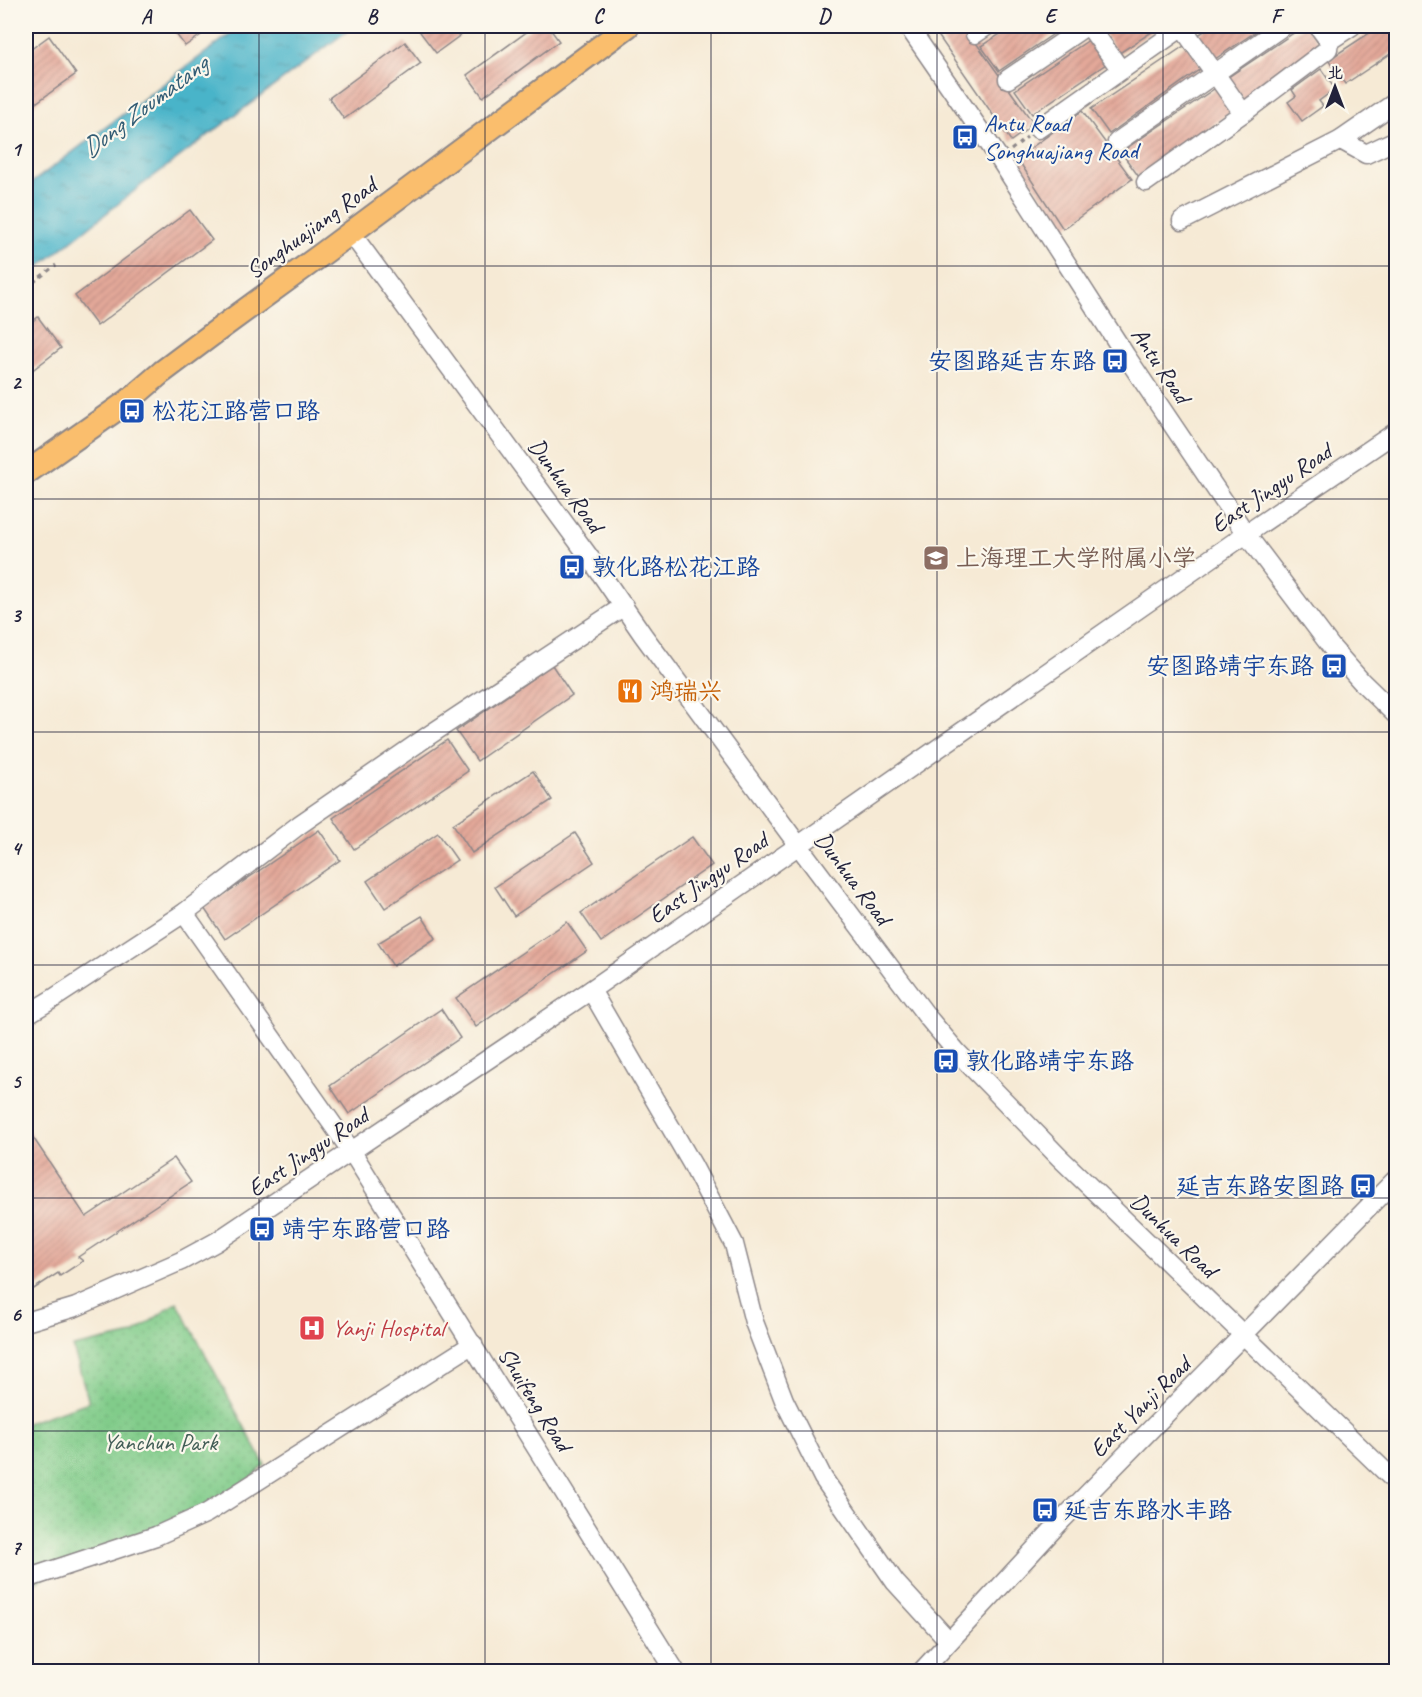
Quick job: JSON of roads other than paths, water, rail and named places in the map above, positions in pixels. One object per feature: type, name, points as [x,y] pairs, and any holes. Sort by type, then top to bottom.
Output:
[{"type":"main road","name":"Songhuajiang Road","points":[[26,473],[127,402],[199,344],[628,26]]},
{"type":"street","name":"Antu Road","points":[[908,26],[999,158],[1126,356],[1245,534],[1332,648],[1361,681],[1396,715]]},
{"type":"street","points":[[1008,79],[1087,26],[1121,70]]},
{"type":"street","points":[[1038,129],[1183,26],[1243,113]]},
{"type":"street","points":[[1117,142],[1282,26]]},
{"type":"street","points":[[1146,182],[1328,49],[1329,41],[1318,26]]},
{"type":"street","points":[[1329,41],[1352,26]]},
{"type":"street","points":[[1182,221],[1341,140],[1396,102]]},
{"type":"street","points":[[1341,140],[1366,154],[1396,140]]},
{"type":"street","name":"Dunhua Road","points":[[351,233],[590,558],[643,635],[929,1019],[957,1052],[1059,1157],[1396,1482]]},
{"type":"street","name":"East Jingyu Road","points":[[26,1322],[76,1307],[181,1261],[216,1242],[591,990],[1245,534],[1396,432]]},
{"type":"street","points":[[26,1015],[184,913],[308,818],[624,606]]},
{"type":"street","name":"Shuifeng Road","points":[[184,913],[352,1152],[676,1671]]},
{"type":"street","points":[[591,990],[692,1164],[734,1244],[754,1322],[784,1400],[824,1478],[895,1582],[949,1641]]},
{"type":"street","name":"East Yanji Road","points":[[921,1671],[1059,1523],[1396,1179]]},
{"type":"street","points":[[26,1579],[156,1536],[207,1513],[473,1344]]},
{"type":"water","name":"Dong Zoumatang","points":[[241,26],[354,26],[142,185],[26,277],[26,187]]},
{"type":"place","name":"Antu Road Songhuajiang Road","points":[[965,137]]},
{"type":"place","name":"安图路延吉东路","points":[[1115,361]]},
{"type":"place","name":"松花江路营口路","points":[[132,411]]},
{"type":"place","name":"上海理工大学附属小学","points":[[936,558]]},
{"type":"place","name":"敦化路松花江路","points":[[572,567]]},
{"type":"place","name":"安图路靖宇东路","points":[[1334,666]]},
{"type":"place","name":"鸿瑞兴","points":[[630,691]]},
{"type":"place","name":"敦化路靖宇东路","points":[[946,1061]]},
{"type":"place","name":"延吉东路安图路","points":[[1363,1186]]},
{"type":"place","name":"靖宇东路营口路","points":[[262,1229]]},
{"type":"place","name":"Yanji Hospital","points":[[312,1328]]},
{"type":"place","name":"延吉东路水丰路","points":[[1045,1510]]},
{"type":"park label","name":"Yanchun Park","points":[[160,1442]]}]
